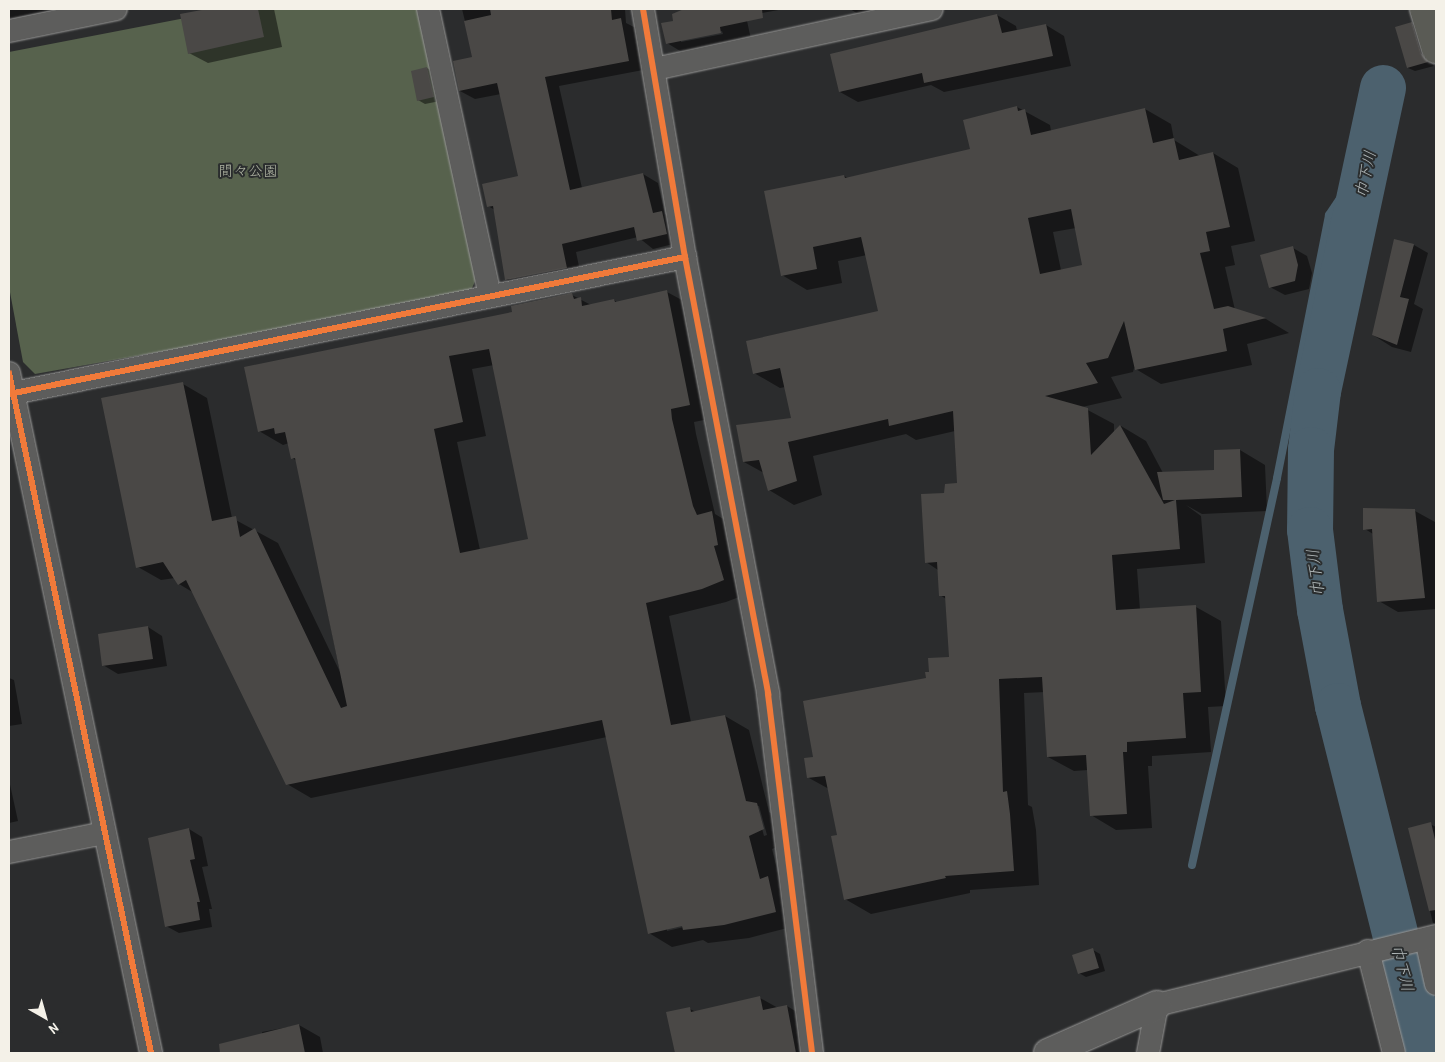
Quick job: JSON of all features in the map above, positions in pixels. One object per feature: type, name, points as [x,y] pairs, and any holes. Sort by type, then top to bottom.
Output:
[{"type":"highway","points":[[1424,9],[1436,49]]},
{"type":"street","points":[[9,31],[116,9]]},
{"type":"street","points":[[428,9],[490,295]]},
{"type":"street","points":[[643,9],[655,70],[685,257],[768,694],[812,1053]]},
{"type":"street","points":[[655,70],[932,9]]},
{"type":"street","points":[[151,1053],[10,387],[685,257]]},
{"type":"street","points":[[9,852],[104,833]]},
{"type":"street","points":[[1048,1053],[1157,1005],[1368,951],[1431,938],[1436,984]]},
{"type":"street","points":[[1368,951],[1394,1053]]},
{"type":"street","points":[[1148,1053],[1157,1005]]},
{"type":"green space","name":"間々公園","points":[[232,9],[418,9],[477,277],[468,297],[35,374],[23,362],[9,287],[9,52]]},
{"type":"building","points":[[207,9],[258,9],[264,37],[188,54],[180,14]]},
{"type":"building","points":[[490,9],[611,9],[612,20],[621,18],[629,61],[545,77],[570,190],[643,173],[653,213],[662,211],[667,234],[637,241],[634,227],[562,244],[567,268],[505,280],[493,206],[487,207],[482,184],[518,176],[497,83],[459,91],[453,61],[472,57],[464,21],[491,15]]},
{"type":"building","points":[[684,9],[762,9],[763,18],[720,27],[721,33],[666,44],[661,23],[673,21],[672,14]]},
{"type":"building","points":[[997,14],[1002,33],[1046,24],[1053,56],[924,83],[922,73],[839,92],[830,54]]},
{"type":"building","points":[[1412,22],[1421,53],[1428,62],[1407,68],[1395,27]]},
{"type":"building","points":[[427,67],[434,97],[417,101],[411,71]]},
{"type":"building","points":[[1017,106],[1018,111],[1025,109],[1031,135],[1145,108],[1153,143],[1174,138],[1179,160],[1213,152],[1230,227],[1206,232],[1210,251],[1200,253],[1214,309],[1228,306],[1266,318],[1223,329],[1227,351],[1135,370],[1124,321],[1108,358],[1086,363],[1098,383],[1045,396],[1088,408],[1091,455],[1120,425],[1164,504],[1175,500],[1163,500],[1157,472],[1214,470],[1214,450],[1240,449],[1242,497],[1176,500],[1180,549],[1112,555],[1116,610],[1196,605],[1201,692],[1183,693],[1186,738],[1127,742],[1127,752],[1123,752],[1127,814],[1090,816],[1086,755],[1047,757],[1042,677],[999,679],[1003,792],[1007,791],[1014,871],[945,876],[946,878],[844,900],[831,836],[837,835],[825,776],[807,778],[804,758],[813,757],[803,701],[926,678],[925,672],[929,672],[928,658],[949,657],[945,596],[939,596],[937,562],[925,563],[921,494],[944,493],[945,484],[957,483],[953,411],[889,426],[888,419],[788,442],[797,481],[768,491],[759,460],[743,462],[736,425],[791,418],[780,368],[753,374],[746,341],[878,311],[861,237],[813,247],[817,269],[781,276],[764,191],[844,175],[845,178],[970,149],[963,120]],"holes":[[[1071,209],[1082,265],[1040,274],[1028,218]]]},
{"type":"building","points":[[1394,239],[1414,244],[1400,297],[1409,299],[1397,345],[1372,335]]},
{"type":"building","points":[[1293,246],[1298,265],[1295,281],[1269,288],[1260,255]]},
{"type":"building","points":[[667,290],[690,405],[671,409],[672,419],[693,506],[697,515],[712,511],[718,545],[714,546],[724,580],[702,589],[646,603],[671,725],[725,715],[746,801],[757,803],[764,829],[749,836],[760,879],[768,876],[776,912],[724,925],[683,930],[682,926],[648,934],[602,720],[286,785],[186,580],[178,585],[163,562],[136,568],[101,398],[183,382],[212,521],[236,516],[240,537],[255,528],[341,708],[347,706],[295,458],[291,459],[285,432],[275,434],[274,428],[258,432],[244,367],[512,312],[511,306],[572,293],[574,299],[581,297],[582,306],[614,299],[615,302]],"holes":[[[489,349],[528,539],[460,553],[434,429],[463,422],[449,356]]]},
{"type":"building","points":[[1363,508],[1415,509],[1425,598],[1377,602],[1372,529],[1363,530]]},
{"type":"building","points":[[148,626],[153,659],[102,666],[98,634]]},
{"type":"building","points":[[1431,822],[1436,844],[1436,910],[1429,911],[1408,828]]},
{"type":"building","points":[[189,828],[195,859],[190,860],[200,902],[197,902],[200,920],[165,927],[148,838]]},
{"type":"building","points":[[1093,948],[1099,968],[1078,974],[1072,955]]},
{"type":"building","points":[[760,996],[763,1010],[787,1005],[796,1053],[675,1053],[666,1012],[690,1007],[691,1012]]},
{"type":"building","points":[[299,1024],[305,1053],[220,1053],[219,1044]]},
{"type":"waterway","name":"巾下川","points":[[1383,88],[1318,391],[1311,450],[1310,530],[1320,610],[1338,706],[1425,1053]]},
{"type":"waterway","points":[[1192,865],[1277,478],[1329,215],[1369,155]]},
{"type":"cycle path","points":[[643,9],[685,257],[768,694],[812,1053]]},
{"type":"cycle path","points":[[9,394],[685,257]]},
{"type":"cycle path","points":[[9,373],[151,1053]]}]
